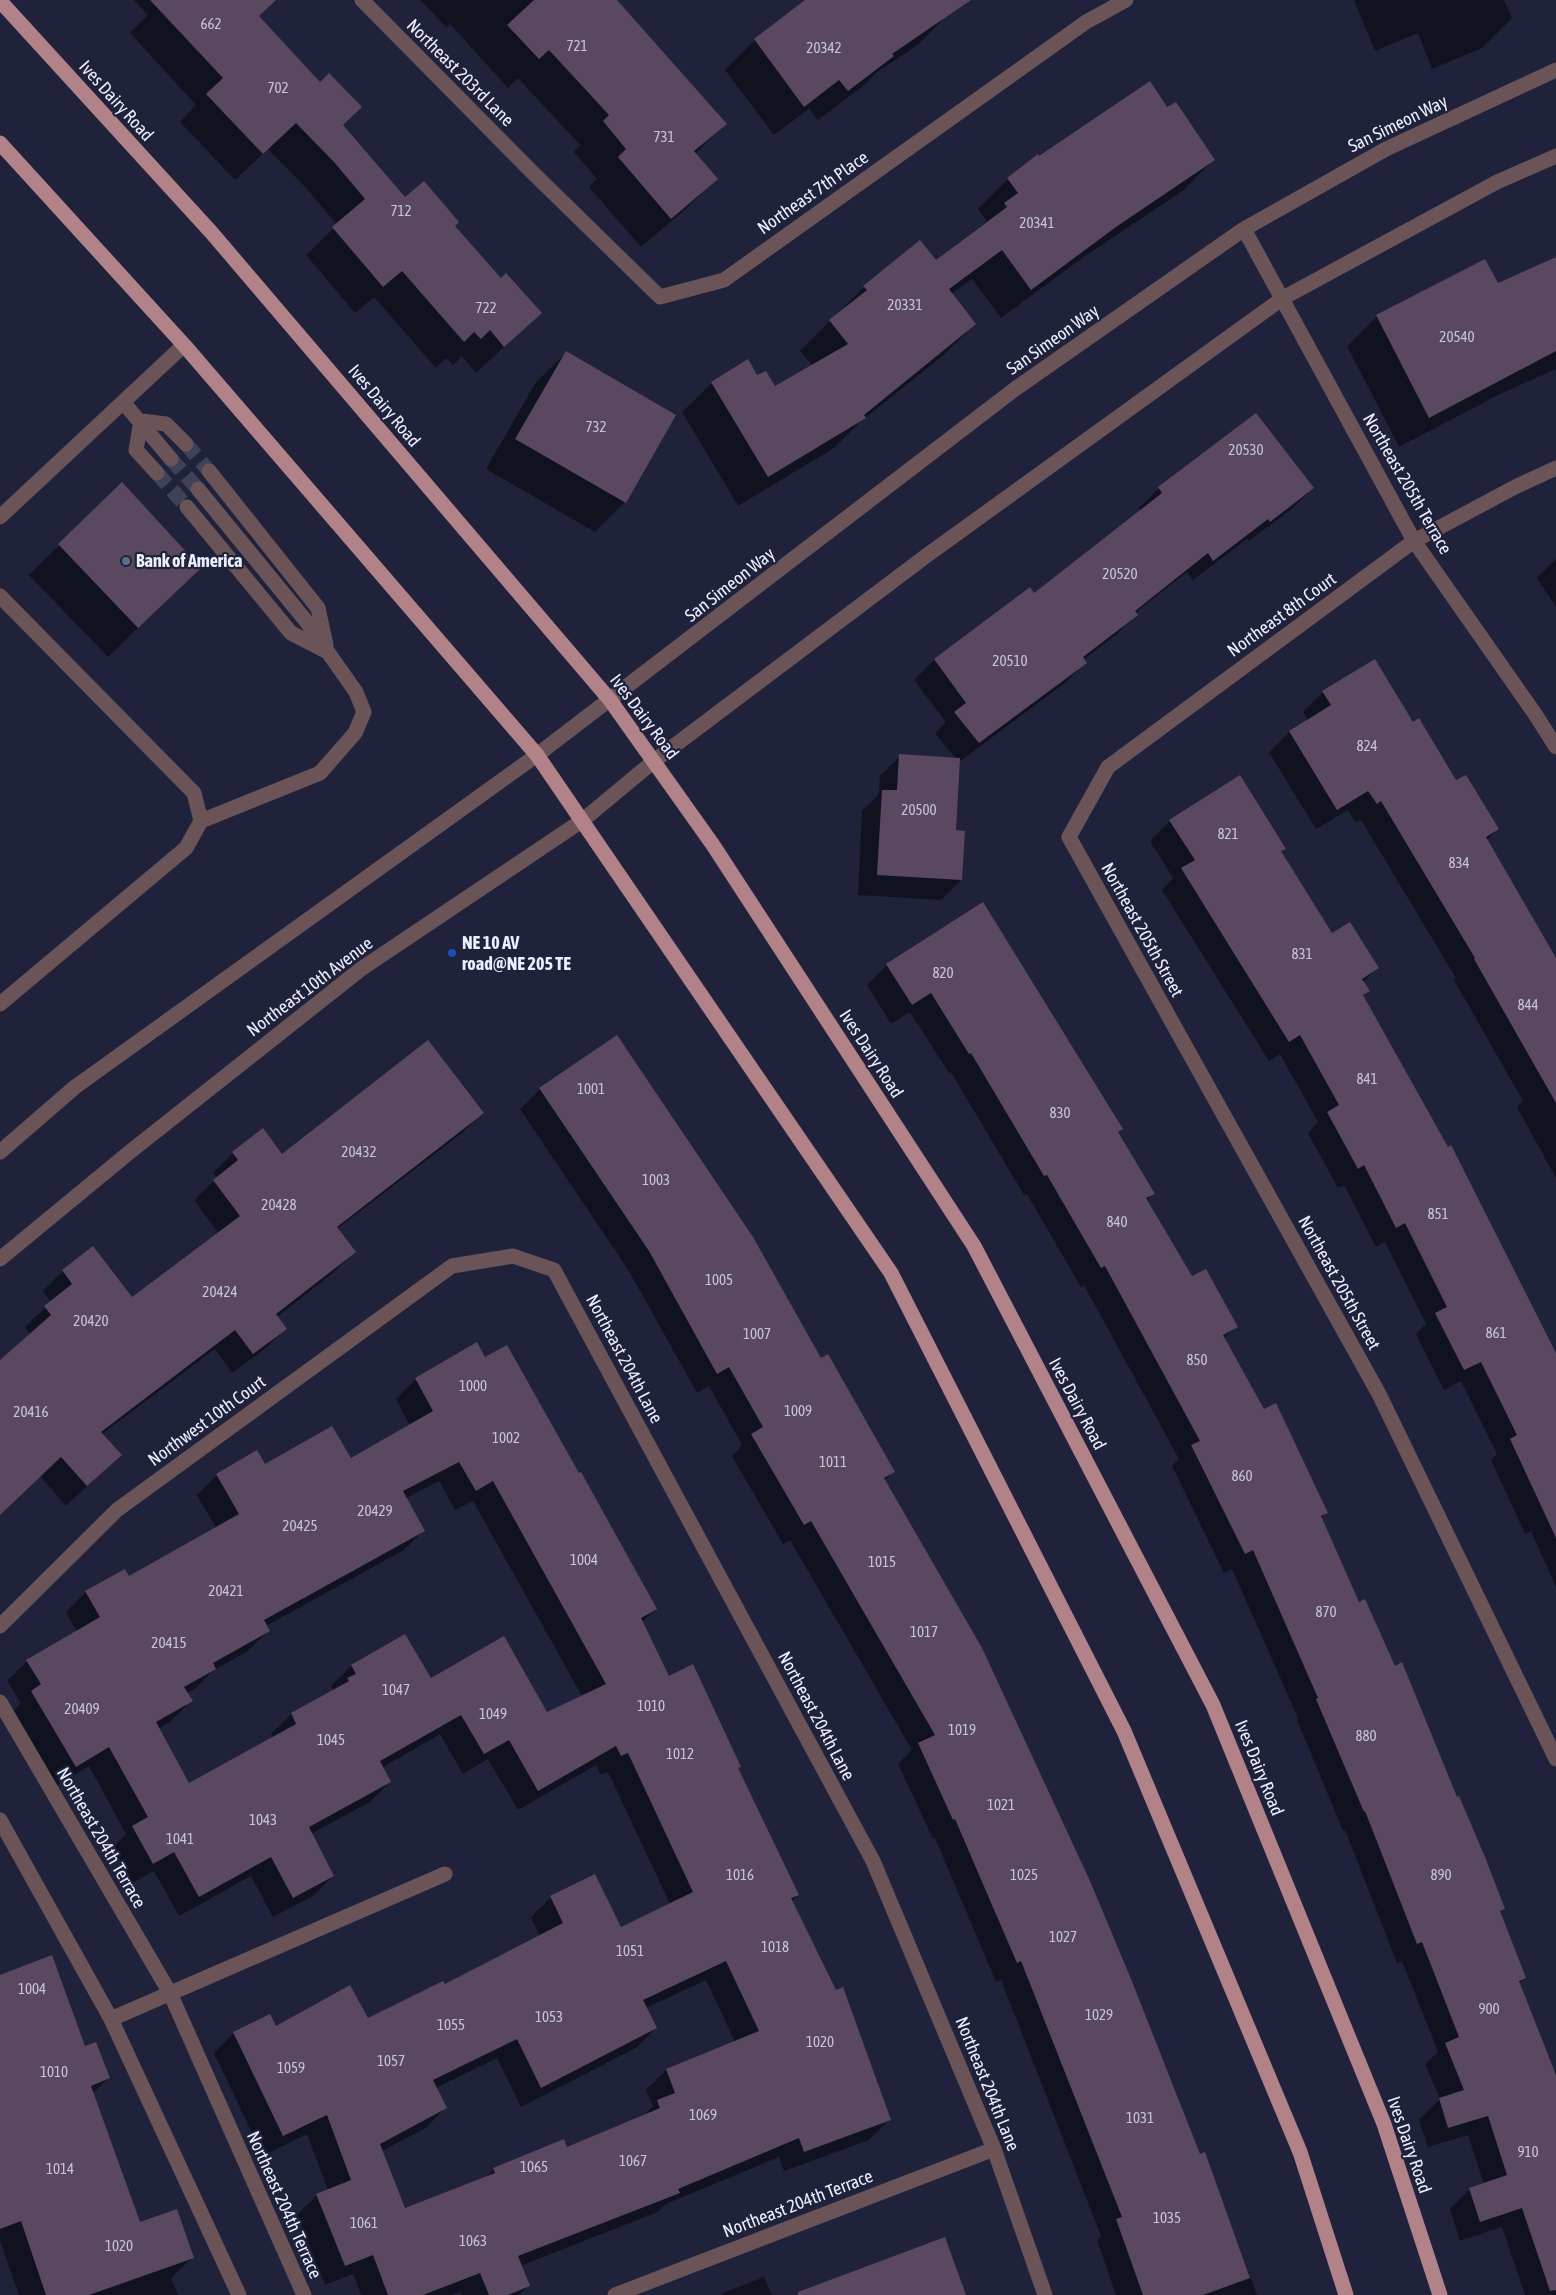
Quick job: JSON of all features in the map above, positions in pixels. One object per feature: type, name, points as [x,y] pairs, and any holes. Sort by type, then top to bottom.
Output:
[{"type":"main road","name":"Ives Dairy Road","points":[[0,1],[211,232],[610,700],[713,845],[974,1246],[1213,1705],[1384,2124],[1440,2295]]},
{"type":"main road","points":[[0,143],[184,345],[537,755],[891,1273],[1124,1731],[1300,2152],[1346,2295]]},
{"type":"street","name":"Northeast 203rd Lane","points":[[362,0],[532,172]]},
{"type":"street","name":"Northeast 7th Place","points":[[532,172],[660,297],[724,280],[1086,22],[1126,0]]},
{"type":"street","name":"San Simeon Way","points":[[610,700],[1015,389],[1244,229],[1386,149],[1556,70]]},
{"type":"street","points":[[654,761],[926,556],[1283,298],[1497,182],[1556,156]]},
{"type":"street","name":"Northeast 205th Terrace","points":[[1244,229],[1414,541],[1556,747]]},
{"type":"street","points":[[0,517],[184,345]]},
{"type":"street","points":[[123,402],[171,459]]},
{"type":"street","points":[[141,422],[166,424],[186,444]]},
{"type":"street","points":[[141,422],[136,450],[157,473]]},
{"type":"street","name":"Northeast 8th Court","points":[[1069,837],[1108,766],[1414,541],[1515,487],[1556,468]]},
{"type":"street","points":[[210,471],[318,608],[328,652]]},
{"type":"street","points":[[0,1004],[186,848],[201,821],[320,772],[355,733],[364,712],[356,692],[306,621],[198,489]]},
{"type":"street","points":[[187,507],[291,633],[328,652]]},
{"type":"street","points":[[0,596],[194,793],[201,821]]},
{"type":"street","points":[[0,1152],[74,1087],[537,755],[610,700]]},
{"type":"street","name":"Northeast 10th Avenue","points":[[0,1259],[131,1151],[360,969],[583,820],[654,761]]},
{"type":"street","name":"Northeast 205th Street","points":[[1069,837],[1380,1394],[1556,1759]]},
{"type":"street","name":"Northeast 204th Lane","points":[[452,1266],[513,1256],[554,1270],[873,1861],[994,2149],[1046,2295]]},
{"type":"street","name":"Northwest 10th Court","points":[[0,1626],[117,1510],[452,1266]]},
{"type":"street","name":"Northeast 204th Terrace","points":[[0,1702],[170,1993],[304,2295]]},
{"type":"street","points":[[0,1820],[111,2019],[239,2295]]},
{"type":"street","points":[[111,2019],[445,1874]]},
{"type":"street","name":"Northeast 204th Terrace","points":[[615,2295],[994,2149]]},
{"type":"building","points":[[150,0],[276,0],[259,16],[320,82],[329,73],[362,107],[343,125],[405,197],[424,181],[459,222],[455,226],[501,278],[506,273],[542,313],[504,347],[490,330],[481,339],[474,332],[464,342],[402,271],[383,287],[332,227],[365,199],[334,162],[296,123],[263,154],[206,94],[223,78]]},
{"type":"building","points":[[534,0],[617,0],[727,124],[694,151],[718,179],[671,219],[618,157],[626,149],[603,121],[609,115],[549,50],[539,59],[507,25]]},
{"type":"building","points":[[805,0],[971,0],[892,54],[894,56],[848,91],[839,80],[804,107],[754,39]]},
{"type":"building","points":[[1150,81],[1167,107],[1176,102],[1215,160],[1116,227],[1031,290],[1002,250],[949,289],[976,324],[864,415],[866,418],[768,477],[711,382],[748,359],[757,375],[766,371],[775,386],[848,344],[829,320],[867,290],[863,286],[920,240],[936,260],[1007,207],[1004,203],[1018,193],[1007,178],[1038,154],[1039,156]]},
{"type":"building","points":[[1556,257],[1556,351],[1429,418],[1376,315],[1485,259],[1498,283]]},
{"type":"building","points":[[566,351],[676,415],[626,503],[515,439]]},
{"type":"building","points":[[1256,413],[1314,488],[1270,522],[1268,519],[1213,561],[1208,553],[1135,611],[1138,615],[1083,657],[1087,663],[979,743],[954,712],[966,703],[934,659],[1030,587],[1034,593],[1162,493],[1158,487]]},
{"type":"building","points":[[122,482],[201,568],[138,628],[58,544]]},
{"type":"building","points":[[1375,659],[1413,722],[1419,718],[1456,780],[1466,775],[1499,829],[1486,837],[1556,958],[1556,1103],[1475,958],[1381,801],[1377,804],[1368,791],[1337,810],[1289,731],[1331,705],[1322,691]]},
{"type":"building","points":[[899,754],[960,758],[956,830],[965,831],[962,880],[877,875],[882,790],[897,790]]},
{"type":"building","points":[[1240,775],[1286,849],[1281,851],[1332,933],[1350,922],[1379,968],[1362,979],[1370,991],[1363,995],[1448,1147],[1451,1145],[1556,1353],[1556,1538],[1510,1439],[1517,1435],[1481,1362],[1464,1370],[1435,1313],[1447,1307],[1405,1223],[1396,1228],[1364,1165],[1358,1169],[1327,1112],[1339,1105],[1300,1035],[1289,1042],[1181,868],[1195,860],[1169,820]]},
{"type":"building","points":[[983,902],[1123,1129],[1118,1132],[1155,1194],[1146,1198],[1192,1276],[1206,1269],[1238,1327],[1223,1335],[1264,1409],[1276,1403],[1328,1513],[1321,1516],[1359,1602],[1365,1599],[1395,1666],[1402,1662],[1457,1797],[1459,1796],[1485,1857],[1505,1909],[1500,1911],[1526,1978],[1519,1981],[1556,2075],[1556,2290],[1550,2291],[1522,2208],[1480,2222],[1469,2188],[1507,2175],[1488,2116],[1448,2128],[1439,2098],[1464,2090],[1445,2043],[1459,2037],[1422,1942],[1417,1944],[1365,1811],[1316,1699],[1318,1698],[1253,1550],[1245,1554],[1191,1445],[1200,1441],[1105,1266],[1101,1268],[1047,1175],[1044,1176],[971,1053],[969,1054],[931,993],[912,1005],[886,964]]},
{"type":"building","points":[[617,1035],[753,1237],[821,1358],[828,1354],[895,1472],[884,1478],[982,1648],[1090,1881],[1200,2154],[1205,2152],[1250,2278],[1203,2295],[1143,2295],[1116,2219],[1122,2217],[1021,1961],[1017,1963],[955,1819],[953,1820],[918,1743],[935,1735],[811,1521],[804,1525],[751,1434],[763,1427],[729,1367],[717,1374],[649,1251],[539,1088]]},
{"type":"building","points":[[428,1040],[484,1113],[337,1227],[356,1252],[276,1314],[287,1329],[253,1354],[235,1330],[101,1432],[122,1455],[87,1486],[61,1457],[0,1515],[0,1360],[51,1315],[44,1306],[72,1284],[62,1270],[93,1246],[132,1297],[240,1216],[213,1180],[238,1160],[232,1152],[263,1128],[282,1154]]},
{"type":"building","points":[[477,1342],[485,1357],[507,1345],[579,1473],[581,1472],[657,1609],[641,1618],[669,1676],[693,1664],[741,1767],[738,1768],[799,1895],[791,1898],[836,1990],[843,1987],[891,2120],[804,2152],[799,2138],[678,2189],[680,2193],[518,2256],[530,2286],[508,2295],[489,2295],[480,2273],[423,2295],[388,2295],[373,2255],[345,2266],[316,2194],[351,2180],[327,2115],[283,2136],[233,2032],[270,2014],[276,2026],[350,1985],[368,2018],[443,1981],[445,1984],[563,1923],[550,1896],[595,1874],[621,1927],[693,1892],[628,1753],[621,1756],[616,1746],[538,1791],[509,1740],[484,1754],[461,1715],[380,1761],[391,1782],[309,1827],[334,1876],[293,1898],[271,1857],[199,1897],[174,1852],[153,1864],[132,1826],[148,1817],[109,1747],[76,1767],[31,1691],[41,1684],[26,1660],[100,1617],[85,1591],[125,1569],[129,1576],[239,1514],[216,1474],[257,1450],[265,1464],[332,1426],[351,1458],[433,1411],[415,1378]],"holes":[[[459,1462],[476,1491],[493,1481],[606,1684],[547,1712],[504,1636],[431,1678],[405,1634],[351,1665],[356,1674],[347,1678],[349,1681],[291,1713],[296,1724],[189,1783],[156,1722],[193,1701],[184,1687],[216,1669],[213,1663],[270,1631],[264,1620],[425,1531],[403,1491]],[[726,1961],[759,2031],[666,2069],[675,2093],[657,2100],[660,2108],[567,2147],[564,2139],[493,2168],[495,2173],[405,2208],[380,2144],[447,2108],[433,2080],[517,2039],[541,2088],[657,2028],[643,2000]]]},
{"type":"building","points":[[52,1955],[85,2046],[96,2042],[110,2078],[91,2086],[140,2222],[177,2209],[194,2258],[89,2295],[46,2295],[21,2221],[0,2229],[0,1975]]},
{"type":"building","points":[[945,2237],[966,2295],[798,2295],[798,2292]]},
{"type":"tunnel","points":[[186,444],[209,471]]},
{"type":"tunnel","points":[[171,459],[198,489]]},
{"type":"tunnel","points":[[157,473],[187,507]]},
{"type":"place","name":"Bank of America","points":[[126,561]]},
{"type":"place","name":"NE 10 AV road@NE 205 TE","points":[[452,953]]}]
